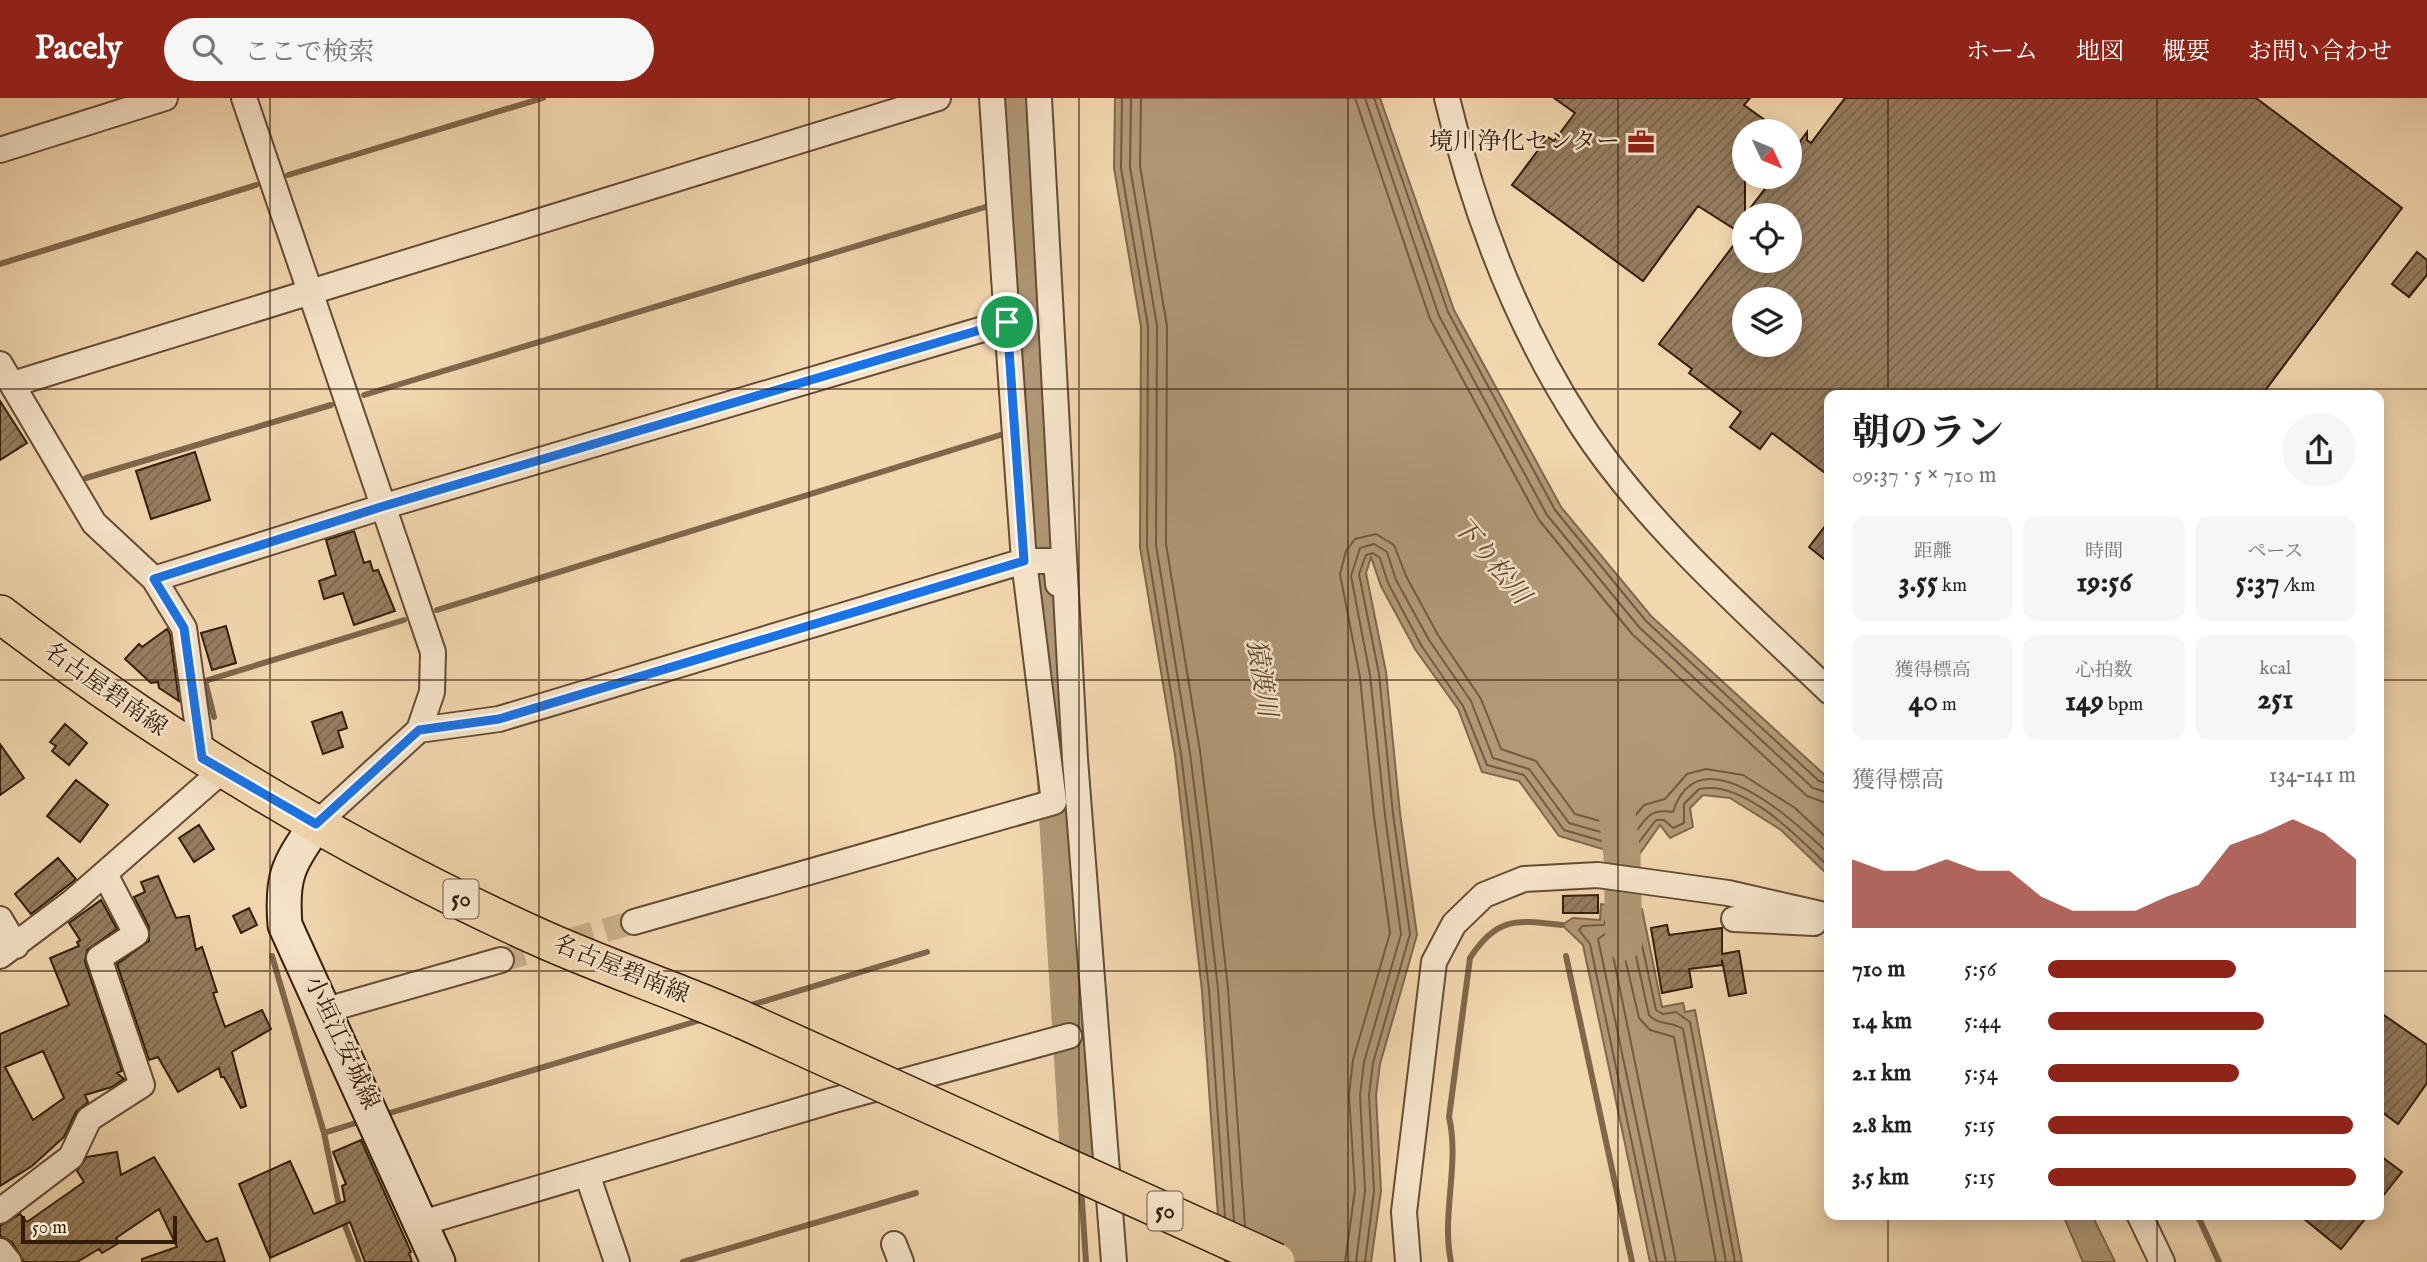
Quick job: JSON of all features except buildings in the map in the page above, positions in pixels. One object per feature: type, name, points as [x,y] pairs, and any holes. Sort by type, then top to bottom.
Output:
[{"type":"main road","name":"名古屋碧南線","points":[[0,614],[59,660],[213,764],[316,824],[537,937],[710,1005],[1276,1262]]},
{"type":"main road","name":"小垣江安城線","points":[[316,824],[288,867],[283,894],[285,925],[326,1010],[438,1262]]},
{"type":"street","points":[[0,150],[164,98]]},
{"type":"street","points":[[244,98],[433,652],[432,692],[419,730],[316,824]]},
{"type":"street","points":[[0,919],[8,951],[105,874],[213,764],[184,628],[154,579],[94,523],[7,374],[310,290],[938,98]]},
{"type":"street","points":[[635,922],[1054,802],[1024,561],[992,98]]},
{"type":"street","points":[[1039,98],[1070,655],[1114,1262]]},
{"type":"street","points":[[1447,98],[1479,218],[1523,321],[1582,427],[1654,519],[1824,686]]},
{"type":"street","points":[[154,579],[384,506],[1007,322]]},
{"type":"street","points":[[419,730],[499,719],[1024,561],[1056,561],[1061,639],[1070,655]]},
{"type":"street","points":[[0,1210],[71,1157],[89,1119],[142,1085],[99,958],[136,934],[105,874]]},
{"type":"street","points":[[1408,1262],[1404,1212],[1434,962],[1454,924],[1484,895],[1524,879],[1598,875],[1699,889],[1824,915]]},
{"type":"street","points":[[1734,919],[1824,924]]},
{"type":"street","points":[[326,1010],[500,960]]},
{"type":"street","points":[[422,1223],[834,1100],[1069,1036]]},
{"type":"street","points":[[587,1174],[617,1262]]},
{"type":"street","points":[[2143,1220],[2162,1262]]},
{"type":"street","points":[[0,1251],[9,1262]]},
{"type":"water","points":[[1115,98],[1380,98],[1454,310],[1561,507],[1651,616],[1824,774],[1824,871],[1781,830],[1730,798],[1703,795],[1690,808],[1693,827],[1670,838],[1660,825],[1636,859],[1559,836],[1519,781],[1482,772],[1458,709],[1415,649],[1381,586],[1371,557],[1366,573],[1386,672],[1400,813],[1417,935],[1380,1064],[1376,1095],[1381,1191],[1371,1262],[1225,1262],[1219,1230],[1202,991],[1175,755],[1140,547],[1141,327],[1114,168]]},
{"type":"water","points":[[1610,889],[1633,895],[1631,907],[1642,909],[1662,1007],[1683,1003],[1685,1012],[1695,1010],[1742,1262],[1650,1262],[1583,945],[1562,925],[1573,918],[1600,920],[1601,904],[1609,905]]},
{"type":"water","points":[[2065,1220],[2094,1220],[2115,1262],[2083,1262]]},
{"type":"waterway","points":[[288,175],[543,98]]},
{"type":"waterway","points":[[1013,98],[1078,1146]]},
{"type":"waterway","points":[[0,264],[256,185]]},
{"type":"waterway","points":[[1006,201],[1020,197]]},
{"type":"waterway","points":[[364,395],[992,205]]},
{"type":"waterway","points":[[86,478],[331,405]]},
{"type":"waterway","points":[[1020,429],[1033,425]]},
{"type":"waterway","points":[[437,610],[1010,432]]},
{"type":"waterway","points":[[214,717],[205,681],[404,620]]},
{"type":"waterway","points":[[1616,805],[1622,855],[1624,942]]},
{"type":"waterway","points":[[1451,1262],[1448,1226],[1453,1153],[1449,1117],[1470,958],[1489,934],[1509,924],[1532,922],[1562,925]]},
{"type":"waterway","points":[[748,1006],[927,952]]},
{"type":"waterway","points":[[272,956],[324,1133],[341,1215],[359,1262]]},
{"type":"waterway","points":[[1566,956],[1632,1262]]},
{"type":"waterway","points":[[383,1115],[704,1019]]},
{"type":"waterway","points":[[324,1133],[362,1121]]},
{"type":"waterway","points":[[1081,1187],[1086,1262]]},
{"type":"waterway","points":[[683,1262],[916,1193]]},
{"type":"waterway","points":[[2200,1220],[2219,1262]]},
{"type":"tunnel","points":[[501,960],[634,922]]},
{"type":"place","name":"境川浄化センター","points":[[1641,142]]},
{"type":"route","points":[[1007,322],[1024,561],[499,719],[419,730],[316,824],[202,758],[184,628],[154,579],[384,506],[1007,322]]},
{"type":"water label","name":"下り松川","points":[[1491,561]]},
{"type":"water label","name":"猿渡川","points":[[1261,678]]}]
